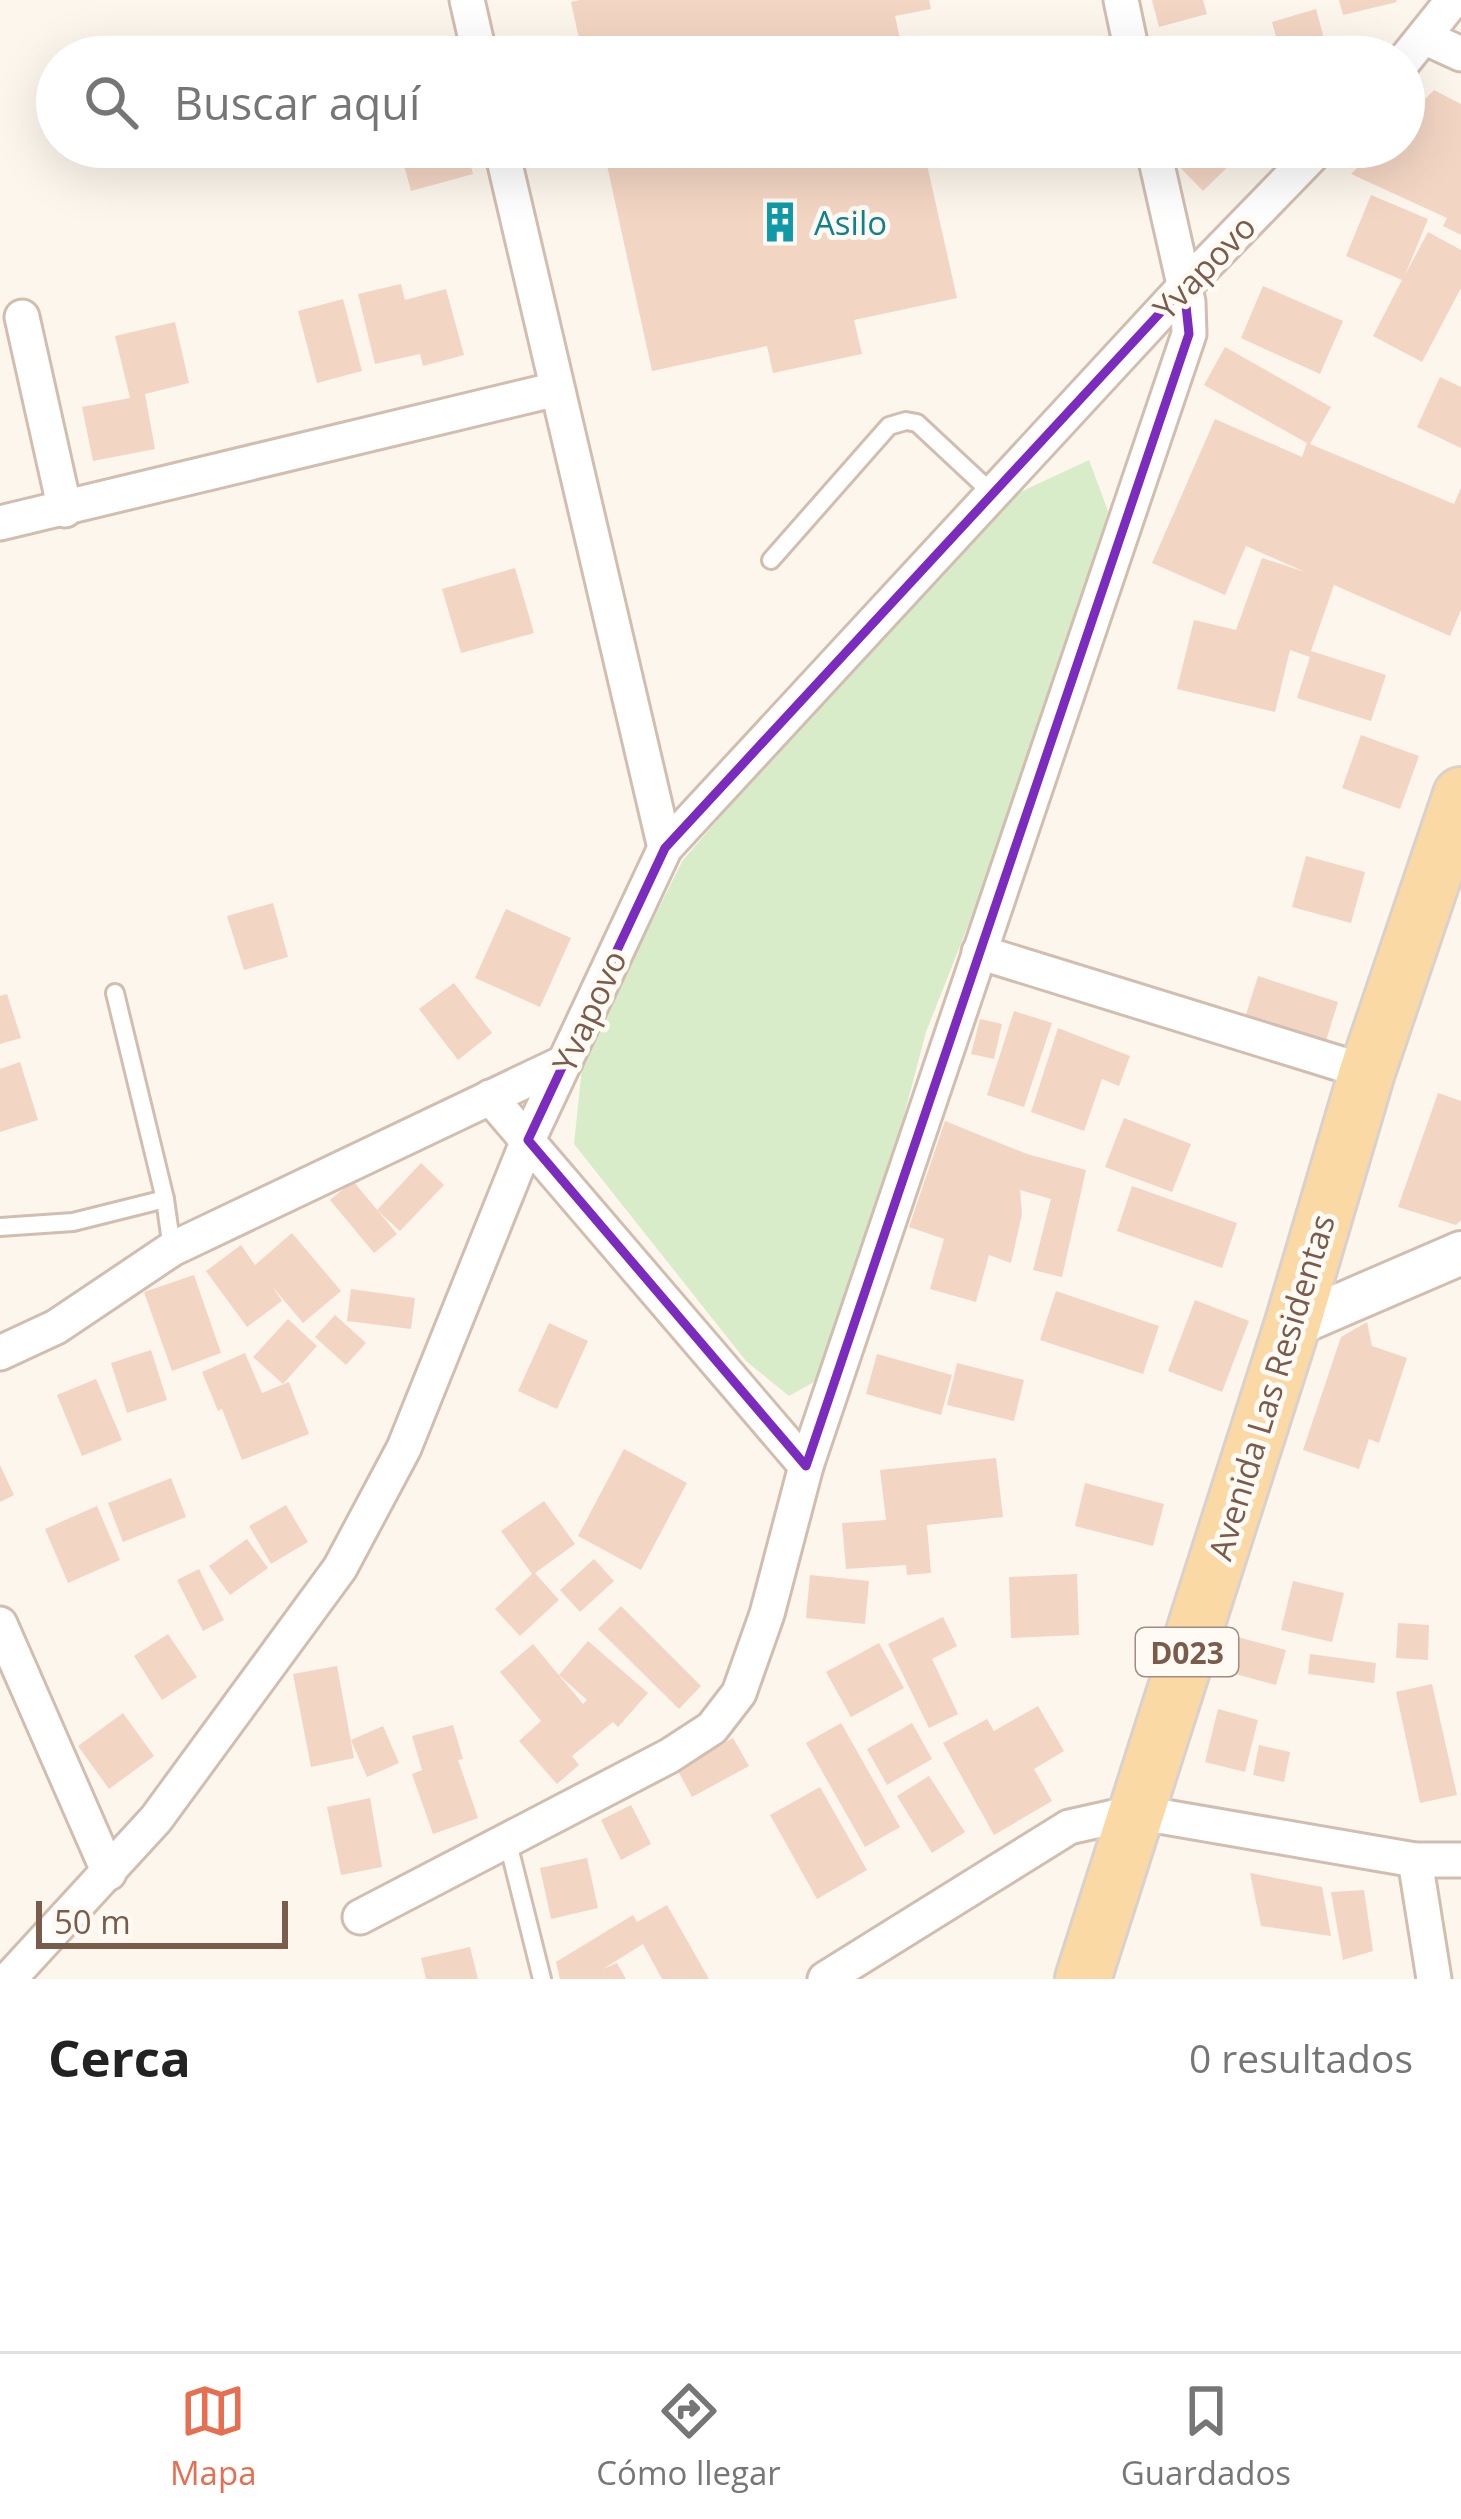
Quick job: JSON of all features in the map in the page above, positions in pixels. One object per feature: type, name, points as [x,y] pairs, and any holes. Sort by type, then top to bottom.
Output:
[{"type":"main road","name":"Avenida Las Residentas","points":[[1083,1979],[1292,1326],[1367,1072],[1461,795]]},
{"type":"street","points":[[467,0],[476,36]]},
{"type":"street","points":[[1120,0],[1128,36]]},
{"type":"street","points":[[1425,37],[1453,0]]},
{"type":"street","points":[[1425,51],[1461,54]]},
{"type":"street","points":[[506,168],[665,848]]},
{"type":"street","points":[[360,1917],[508,1844],[669,1756],[712,1728],[739,1693],[767,1614],[806,1466],[1190,334],[1158,168]]},
{"type":"street","name":"Yvapovo","points":[[9,1979],[156,1820],[340,1568],[404,1448],[528,1140],[665,848],[1300,168]]},
{"type":"street","points":[[22,317],[65,510]]},
{"type":"street","points":[[0,523],[557,389]]},
{"type":"street","points":[[979,952],[1367,1072]]},
{"type":"street","points":[[0,1352],[56,1327],[172,1249],[565,1062]]},
{"type":"street","points":[[490,1097],[806,1466]]},
{"type":"street","points":[[1292,1326],[1461,1253]]},
{"type":"street","points":[[0,1624],[109,1873]]},
{"type":"street","points":[[825,1979],[1070,1827],[1136,1812],[1415,1860],[1461,1860]]},
{"type":"street","points":[[1415,1860],[1433,1979]]},
{"type":"lane","points":[[771,560],[897,422],[917,423],[993,494]]},
{"type":"lane","points":[[116,993],[165,1198],[172,1249]]},
{"type":"lane","points":[[0,1227],[73,1222],[165,1198]]},
{"type":"lane","points":[[508,1844],[542,1979]]},
{"type":"highlighted area","points":[[1184,287],[1189,334],[806,1466],[528,1140],[665,848]]},
{"type":"green space","points":[[1089,460],[1108,511],[1063,685],[926,1032],[837,1369],[789,1396],[746,1361],[574,1144],[583,1058],[683,860],[988,507]]},
{"type":"building","points":[[929,0],[931,9],[895,16],[899,36],[578,36],[571,2]]},
{"type":"building","points":[[1152,0],[1203,0],[1207,14],[1159,27]]},
{"type":"building","points":[[1339,0],[1396,0],[1397,2],[1343,15]]},
{"type":"building","points":[[1316,9],[1323,36],[1276,36],[1272,22]]},
{"type":"building","points":[[1434,90],[1461,104],[1461,235],[1443,226],[1447,218],[1351,174],[1357,168],[1425,168],[1425,99]]},
{"type":"building","points":[[405,168],[471,168],[473,174],[411,191]]},
{"type":"building","name":"Asilo","points":[[608,168],[928,168],[957,298],[854,320],[862,354],[773,373],[767,346],[652,371]]},
{"type":"building","points":[[1181,168],[1227,168],[1203,191]]},
{"type":"building","points":[[1371,195],[1428,219],[1405,275],[1428,232],[1461,250],[1461,288],[1422,362],[1373,336],[1402,280],[1346,256]]},
{"type":"building","points":[[401,284],[405,300],[446,289],[464,355],[423,366],[420,354],[375,364],[358,294]]},
{"type":"building","points":[[1263,286],[1343,321],[1320,374],[1241,338]]},
{"type":"building","points":[[343,299],[362,371],[317,383],[298,311]]},
{"type":"building","points":[[175,322],[189,383],[145,394],[155,449],[93,461],[82,407],[130,398],[115,336]]},
{"type":"building","points":[[1225,347],[1331,407],[1310,444],[1454,504],[1461,488],[1461,610],[1450,636],[1334,585],[1311,651],[1386,675],[1371,721],[1297,698],[1310,657],[1290,650],[1275,712],[1177,689],[1194,620],[1236,630],[1262,558],[1305,572],[1246,546],[1225,595],[1152,563],[1215,419],[1302,457],[1307,443],[1204,385]]},
{"type":"building","points":[[1440,377],[1461,387],[1461,448],[1417,427]]},
{"type":"building","points":[[515,568],[534,633],[461,653],[442,589]]},
{"type":"building","points":[[1361,735],[1419,756],[1400,809],[1342,788]]},
{"type":"building","points":[[1306,856],[1365,872],[1351,923],[1292,907]]},
{"type":"building","points":[[273,903],[288,957],[244,970],[227,916]]},
{"type":"building","points":[[506,909],[571,938],[540,1007],[475,978]]},
{"type":"building","points":[[1258,976],[1338,1002],[1324,1047],[1244,1021]]},
{"type":"building","points":[[454,983],[492,1033],[458,1060],[419,1009]]},
{"type":"building","points":[[7,994],[21,1038],[0,1044],[0,996]]},
{"type":"building","points":[[1014,1011],[1052,1023],[1024,1107],[987,1095]]},
{"type":"building","points":[[980,1019],[1002,1024],[994,1059],[971,1054]]},
{"type":"building","points":[[1058,1028],[1130,1056],[1119,1086],[1102,1079],[1084,1131],[1031,1112]]},
{"type":"building","points":[[20,1062],[38,1120],[0,1132],[0,1069]]},
{"type":"building","points":[[1438,1093],[1461,1101],[1461,1220],[1456,1225],[1398,1207]]},
{"type":"building","points":[[1124,1118],[1191,1144],[1172,1192],[1105,1167]]},
{"type":"building","points":[[945,1121],[1027,1154],[1086,1170],[1062,1277],[1033,1270],[1051,1199],[1020,1190],[1022,1214],[1011,1263],[989,1255],[976,1302],[930,1289],[944,1239],[909,1227]]},
{"type":"building","points":[[421,1163],[444,1185],[400,1231],[377,1210]]},
{"type":"building","points":[[353,1181],[397,1234],[374,1253],[330,1200]]},
{"type":"building","points":[[1132,1186],[1237,1223],[1222,1268],[1117,1231]]},
{"type":"building","points":[[292,1233],[341,1291],[303,1323],[272,1286],[282,1301],[247,1327],[206,1271],[241,1245],[255,1265]]},
{"type":"building","points":[[194,1275],[221,1353],[172,1371],[144,1292]]},
{"type":"building","points":[[351,1289],[415,1298],[411,1329],[347,1321]]},
{"type":"building","points":[[1056,1291],[1159,1326],[1143,1374],[1040,1340]]},
{"type":"building","points":[[1195,1300],[1249,1321],[1222,1392],[1168,1371]]},
{"type":"building","points":[[335,1315],[366,1343],[346,1365],[315,1337]]},
{"type":"building","points":[[288,1319],[317,1346],[283,1384],[253,1357]]},
{"type":"building","points":[[1367,1322],[1372,1346],[1407,1358],[1379,1443],[1369,1439],[1359,1469],[1303,1450],[1341,1337]]},
{"type":"building","points":[[549,1323],[588,1341],[557,1409],[518,1391]]},
{"type":"building","points":[[151,1350],[167,1400],[127,1413],[111,1363]]},
{"type":"building","points":[[245,1353],[262,1393],[289,1382],[309,1434],[242,1460],[202,1372]]},
{"type":"building","points":[[877,1354],[952,1375],[941,1415],[866,1394]]},
{"type":"building","points":[[957,1363],[1024,1380],[1014,1421],[947,1405]]},
{"type":"building","points":[[96,1379],[122,1440],[82,1456],[57,1395]]},
{"type":"building","points":[[624,1449],[687,1483],[641,1570],[578,1536]]},
{"type":"building","points":[[996,1458],[1003,1517],[927,1525],[931,1573],[907,1575],[906,1565],[846,1569],[842,1523],[886,1520],[880,1470]]},
{"type":"building","points":[[0,1465],[14,1495],[0,1502]]},
{"type":"building","points":[[171,1478],[186,1517],[123,1542],[108,1503]]},
{"type":"building","points":[[1085,1483],[1164,1504],[1153,1546],[1075,1526]]},
{"type":"building","points":[[544,1501],[575,1544],[535,1573],[559,1600],[520,1636],[495,1609],[532,1574],[501,1531]]},
{"type":"building","points":[[286,1505],[308,1542],[271,1564],[249,1526]]},
{"type":"building","points":[[97,1506],[120,1560],[68,1583],[45,1529]]},
{"type":"building","points":[[247,1539],[268,1568],[230,1595],[209,1566]]},
{"type":"building","points":[[594,1559],[614,1581],[580,1612],[560,1590]]},
{"type":"building","points":[[199,1569],[224,1620],[203,1631],[177,1580]]},
{"type":"building","points":[[1077,1574],[1079,1635],[1011,1638],[1009,1577]]},
{"type":"building","points":[[810,1575],[869,1581],[865,1624],[806,1618]]},
{"type":"building","points":[[1293,1581],[1344,1593],[1332,1642],[1281,1630]]},
{"type":"building","points":[[621,1606],[701,1686],[679,1709],[598,1629]]},
{"type":"building","points":[[943,1617],[957,1646],[932,1659],[958,1714],[929,1728],[888,1644]]},
{"type":"building","points":[[1398,1623],[1429,1625],[1428,1660],[1396,1658]]},
{"type":"building","points":[[168,1634],[197,1677],[162,1700],[134,1656]]},
{"type":"building","points":[[1230,1635],[1286,1650],[1276,1685],[1221,1670]]},
{"type":"building","points":[[588,1641],[648,1693],[618,1727],[613,1722],[572,1756],[579,1765],[557,1784],[519,1741],[541,1721],[500,1672],[533,1644],[583,1704],[587,1700],[559,1675]]},
{"type":"building","points":[[879,1643],[904,1688],[851,1717],[826,1672]]},
{"type":"building","points":[[1310,1654],[1376,1663],[1374,1683],[1308,1674]]},
{"type":"building","points":[[337,1666],[354,1758],[311,1767],[293,1674]]},
{"type":"building","points":[[1432,1684],[1457,1795],[1420,1803],[1396,1692]]},
{"type":"building","points":[[1038,1706],[1064,1751],[1034,1769],[1052,1801],[994,1835],[943,1743],[987,1719],[994,1731]]},
{"type":"building","points":[[1218,1709],[1258,1720],[1245,1772],[1205,1762]]},
{"type":"building","points":[[123,1713],[154,1756],[109,1789],[78,1746]]},
{"type":"building","points":[[841,1723],[900,1827],[865,1847],[806,1743]]},
{"type":"building","points":[[912,1723],[932,1759],[887,1785],[867,1749]]},
{"type":"building","points":[[453,1725],[463,1759],[458,1760],[478,1818],[433,1834],[412,1774],[422,1770],[412,1736]]},
{"type":"building","points":[[383,1726],[399,1763],[367,1777],[351,1740]]},
{"type":"building","points":[[733,1738],[749,1766],[692,1797],[677,1769]]},
{"type":"building","points":[[1259,1745],[1290,1752],[1284,1782],[1253,1775]]},
{"type":"building","points":[[929,1776],[965,1832],[932,1853],[897,1796]]},
{"type":"building","points":[[820,1787],[867,1870],[817,1899],[770,1815]]},
{"type":"building","points":[[370,1798],[382,1867],[341,1875],[327,1807]]},
{"type":"building","points":[[631,1805],[651,1844],[621,1860],[601,1820]]},
{"type":"building","points":[[587,1858],[598,1908],[551,1919],[540,1868]]},
{"type":"building","points":[[1250,1873],[1322,1887],[1331,1936],[1261,1926]]},
{"type":"building","points":[[1364,1890],[1373,1951],[1343,1960],[1331,1892]]},
{"type":"building","points":[[667,1905],[709,1979],[662,1979],[643,1944],[603,1969],[617,1963],[626,1979],[560,1979],[556,1962],[633,1915],[637,1922]]},
{"type":"building","points":[[470,1947],[478,1979],[426,1979],[421,1958]]},
{"type":"place","name":"Asilo","points":[[780,222]]}]
